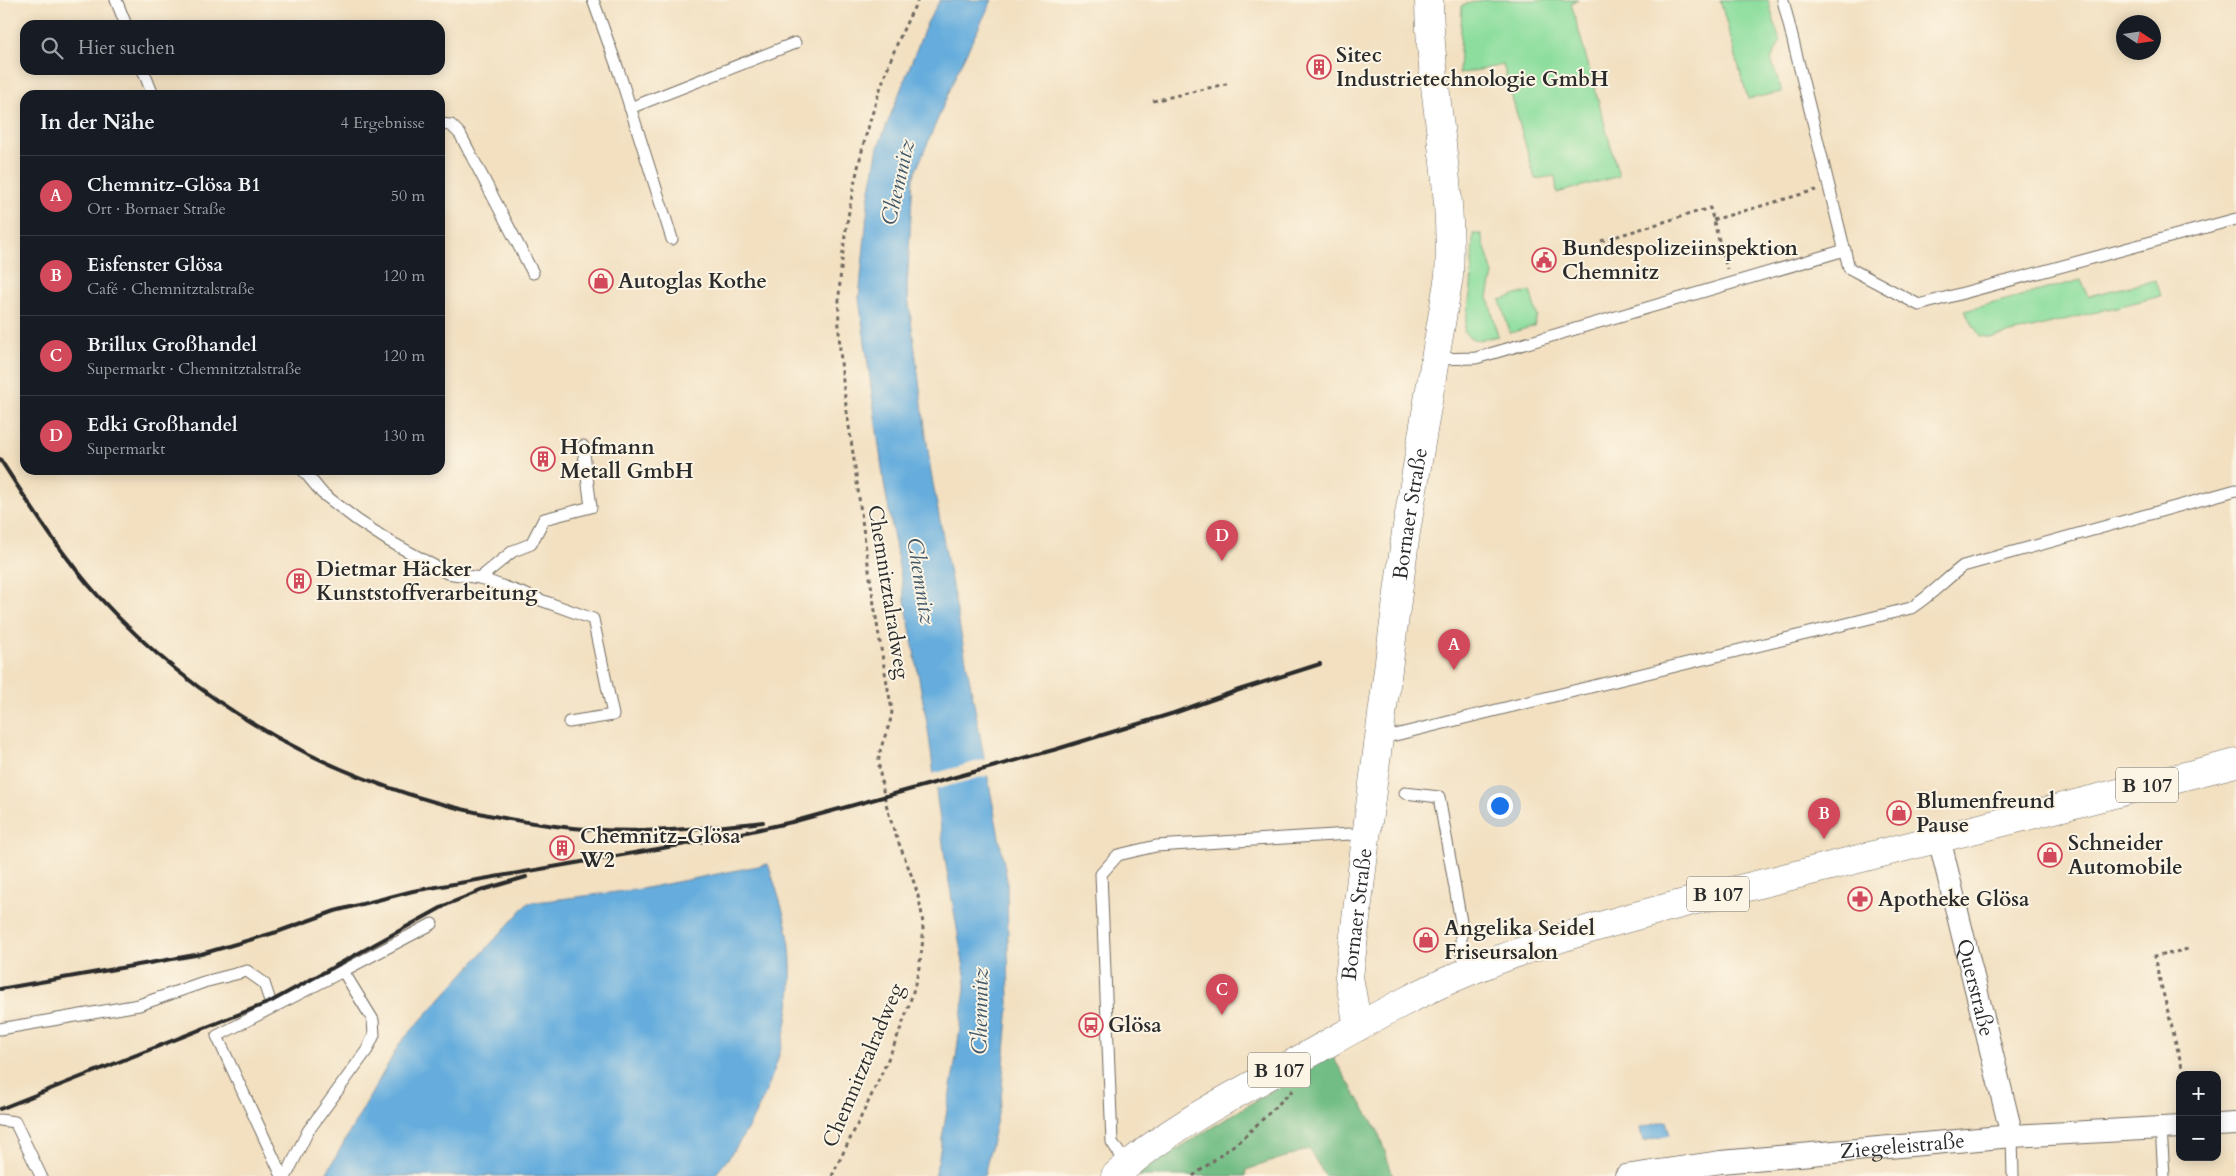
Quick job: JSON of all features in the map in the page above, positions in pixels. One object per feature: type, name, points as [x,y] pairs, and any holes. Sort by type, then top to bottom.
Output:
[{"type":"main road","name":"Bornaer Straße","points":[[1358,1027],[1349,977],[1407,522],[1447,286],[1451,244],[1445,157],[1430,36],[1429,0]]},
{"type":"main road","name":"B 107","points":[[1121,1171],[1162,1137],[1199,1113],[1358,1027],[1468,972],[1576,932],[2101,796],[2236,763]]},
{"type":"street","name":"Querstraße","points":[[1939,838],[2012,1136]]},
{"type":"street","points":[[2221,1125],[2236,1124]]},
{"type":"street","name":"Ziegeleistraße","points":[[1626,1176],[1720,1162],[2012,1136],[2170,1127]]},
{"type":"lane","points":[[116,0],[124,20]]},
{"type":"lane","points":[[593,0],[672,239]]},
{"type":"lane","points":[[1783,0],[1849,268],[1919,304],[2236,219]]},
{"type":"lane","points":[[630,108],[795,43]]},
{"type":"lane","points":[[145,75],[151,90]]},
{"type":"lane","points":[[445,124],[451,125],[460,134],[533,273]]},
{"type":"lane","points":[[1435,359],[1476,358],[1845,250]]},
{"type":"lane","points":[[480,578],[513,551],[531,544],[544,519],[591,507],[583,446]]},
{"type":"lane","points":[[307,475],[322,494],[357,520],[389,541],[447,573],[480,578],[592,619],[613,715],[570,722]]},
{"type":"lane","points":[[1379,739],[1911,608],[1925,600],[1944,581],[1964,566],[2236,490]]},
{"type":"lane","points":[[1405,793],[1439,797],[1461,922],[1461,950],[1468,972]]},
{"type":"lane","points":[[1121,1171],[1112,1142],[1101,874],[1118,855],[1156,846],[1350,834],[1366,836]]},
{"type":"lane","points":[[284,1176],[217,1036],[432,924]]},
{"type":"lane","points":[[0,1029],[139,1004],[204,982],[247,971],[264,983],[272,1007]]},
{"type":"lane","points":[[284,1176],[308,1131],[367,1050],[374,1035],[373,1020],[343,971]]},
{"type":"lane","points":[[0,1120],[15,1122],[41,1176]]},
{"type":"lane","points":[[2164,1176],[2170,1127]]},
{"type":"lane","points":[[2012,1136],[2013,1176]]},
{"type":"path","name":"Chemnitztalradweg","points":[[832,1176],[904,1019],[918,969],[923,933],[920,903],[914,878],[892,823],[878,764],[892,718],[892,710],[868,570],[841,367],[839,329],[839,298],[845,236],[856,176],[873,113],[893,54],[918,0]]},
{"type":"path","points":[[1153,101],[1230,83]]},
{"type":"path","points":[[1713,220],[1829,186]]},
{"type":"path","points":[[1601,241],[1710,208],[1732,283]]},
{"type":"path","points":[[2182,1067],[2154,957],[2188,949]]},
{"type":"path","name":"B 107","points":[[1193,1176],[1242,1139],[1297,1087]]},
{"type":"green space","points":[[1483,0],[1578,0],[1571,3],[1619,176],[1557,193],[1555,176],[1535,179],[1503,65],[1459,74],[1462,5]]},
{"type":"green space","points":[[1720,0],[1768,0],[1780,42],[1771,59],[1782,92],[1748,99]]},
{"type":"green space","points":[[1473,234],[1481,234],[1493,274],[1488,297],[1498,336],[1479,340],[1467,336],[1464,332],[1471,289]]},
{"type":"green space","points":[[2081,280],[2088,296],[2156,280],[2161,296],[1991,338],[1980,336],[1964,311]]},
{"type":"green space","points":[[1530,291],[1537,315],[1534,326],[1510,333],[1500,300]]},
{"type":"green space","points":[[1331,1054],[1378,1131],[1393,1176],[1325,1176],[1309,1149],[1246,1170],[1245,1176],[1138,1176],[1153,1164]]},
{"type":"water","name":"Chemnitz","points":[[940,0],[992,0],[959,68],[913,178],[907,289],[931,473],[1007,880],[1009,1004],[1001,1101],[984,1176],[934,1176],[956,1058],[966,980],[945,859],[928,729],[884,483],[859,298],[869,195],[878,147],[927,23]]},
{"type":"water","points":[[768,864],[789,937],[791,978],[789,1009],[783,1039],[763,1098],[733,1152],[714,1176],[325,1176],[400,1043],[528,903],[641,889]]},
{"type":"water","points":[[1666,1121],[1670,1135],[1643,1141],[1640,1128]]},
{"type":"pier","points":[[986,759],[989,775],[934,790],[932,774]]},
{"type":"railway","points":[[0,459],[47,531],[86,582],[147,645],[197,686],[251,722],[307,753],[366,779],[427,800],[490,815],[555,826],[633,831],[763,822]]},
{"type":"railway","points":[[0,989],[201,954],[277,932],[335,911],[413,891],[715,839],[792,822],[1057,749],[1174,713],[1320,664]]},
{"type":"railway","points":[[0,1109],[270,1002],[448,904],[485,889],[526,877]]},
{"type":"place","name":"Sitec Industrietechnologie GmbH","points":[[1319,67]]},
{"type":"place","name":"Bundespolizeiinspektion Chemnitz","points":[[1544,260]]},
{"type":"place","name":"Autoglas Kothe","points":[[601,281]]},
{"type":"place","name":"Hofmann Metall GmbH","points":[[543,459]]},
{"type":"place","name":"Edki Großhandel","points":[[1222,561]]},
{"type":"place","name":"Dietmar Häcker Kunststoffverarbeitung","points":[[299,581]]},
{"type":"place","name":"Chemnitz-Glösa B1","points":[[1454,670]]},
{"type":"place","name":"Blumenfreund Pause","points":[[1899,813]]},
{"type":"place","name":"Eisfenster Glösa","points":[[1824,839]]},
{"type":"place","name":"Chemnitz-Glösa W2","points":[[562,848]]},
{"type":"place","name":"Schneider Automobile","points":[[2050,855]]},
{"type":"place","name":"Apotheke Glösa","points":[[1860,899]]},
{"type":"place","name":"Angelika Seidel Friseursalon","points":[[1426,940]]},
{"type":"place","name":"Brillux Großhandel","points":[[1222,1015]]},
{"type":"place","name":"Glösa","points":[[1091,1025]]}]
